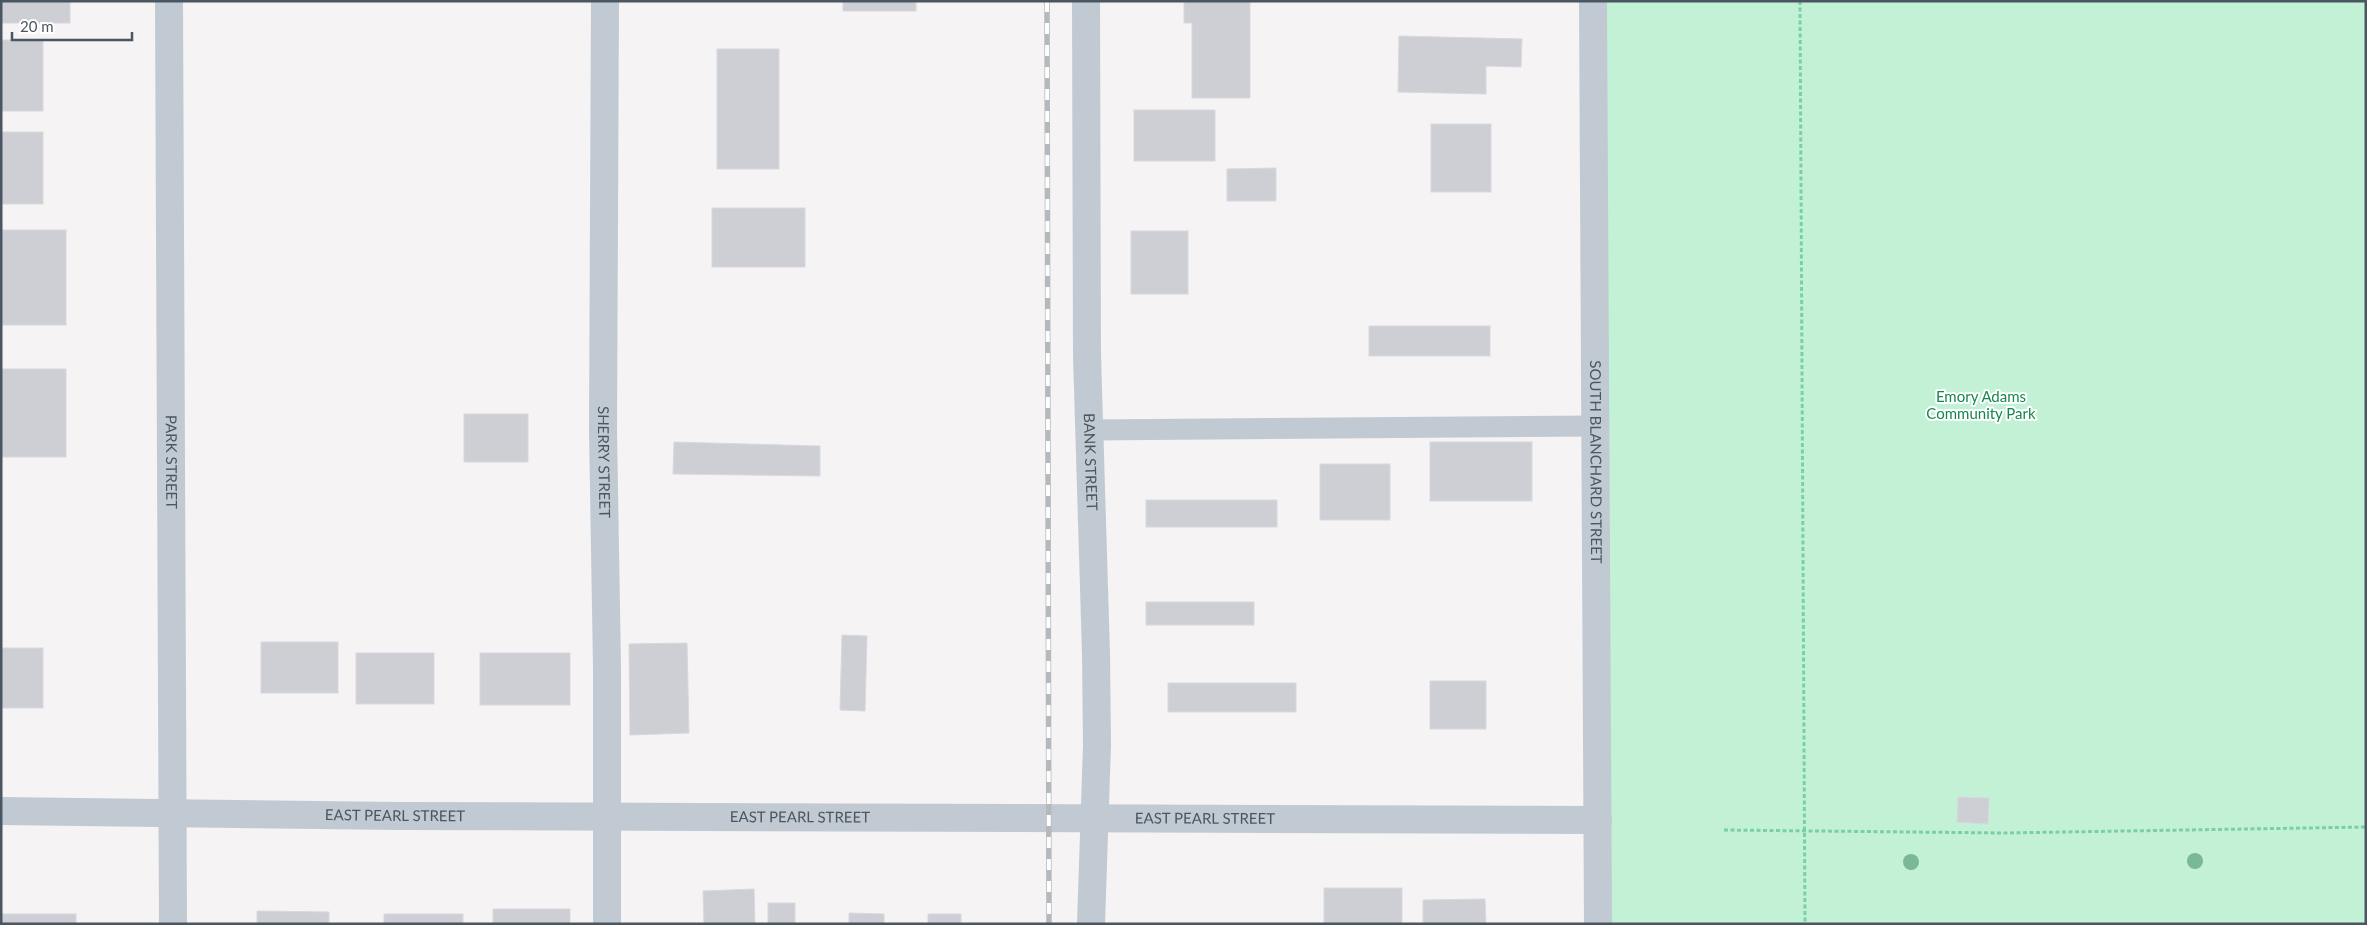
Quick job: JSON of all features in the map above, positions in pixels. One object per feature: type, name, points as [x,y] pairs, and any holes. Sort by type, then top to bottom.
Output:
[{"type":"street","name":"PARK STREET","points":[[169,1],[173,924]]},
{"type":"street","name":"SHERRY STREET","points":[[605,1],[603,430],[607,667],[607,924]]},
{"type":"street","name":"BANK STREET","points":[[1086,1],[1089,430],[1097,744],[1091,924]]},
{"type":"street","name":"SOUTH BLANCHARD STREET","points":[[1593,1],[1598,924]]},
{"type":"street","name":"EAST PEARL STREET","points":[[1,811],[400,816],[606,815],[1598,820]]},
{"type":"lane","points":[[1089,430],[1596,426]]},
{"type":"path","points":[[1800,1],[1805,924]]},
{"type":"path","points":[[1724,830],[2004,833],[2366,827]]},
{"type":"green space","name":"Emory Adams Community Park","points":[[1595,1],[2366,1],[2366,924],[1599,924]]},
{"type":"building","points":[[1,1],[70,1],[70,23],[1,23]]},
{"type":"building","points":[[843,1],[916,1],[916,11],[843,11]]},
{"type":"building","points":[[1184,1],[1250,1],[1250,98],[1192,98],[1192,23],[1184,23]]},
{"type":"building","points":[[1399,36],[1522,39],[1521,67],[1486,66],[1486,94],[1398,92]]},
{"type":"building","points":[[1,40],[43,40],[43,111],[1,111]]},
{"type":"building","points":[[717,49],[779,49],[779,169],[717,169]]},
{"type":"building","points":[[1134,110],[1215,110],[1215,161],[1134,161]]},
{"type":"building","points":[[1431,124],[1491,124],[1491,192],[1431,192]]},
{"type":"building","points":[[1,132],[43,132],[43,204],[1,204]]},
{"type":"building","points":[[1276,168],[1276,201],[1227,201],[1227,169]]},
{"type":"building","points":[[712,208],[805,208],[805,267],[712,267]]},
{"type":"building","points":[[2,230],[66,230],[66,325],[2,325]]},
{"type":"building","points":[[1131,231],[1188,231],[1188,294],[1131,294]]},
{"type":"building","points":[[1369,326],[1490,326],[1490,356],[1369,356]]},
{"type":"building","points":[[1,369],[66,369],[66,457],[1,457]]},
{"type":"building","points":[[464,414],[528,414],[528,462],[464,462]]},
{"type":"building","points":[[674,442],[820,446],[820,476],[673,474]]},
{"type":"building","points":[[1430,442],[1532,442],[1532,501],[1430,501]]},
{"type":"building","points":[[1320,464],[1390,464],[1390,520],[1320,520]]},
{"type":"building","points":[[1146,500],[1277,500],[1277,527],[1146,527]]},
{"type":"building","points":[[1146,602],[1254,602],[1254,625],[1146,625]]},
{"type":"building","points":[[842,635],[867,636],[865,711],[840,710]]},
{"type":"building","points":[[261,642],[338,642],[338,693],[261,693]]},
{"type":"building","points":[[687,643],[689,733],[630,735],[629,644]]},
{"type":"building","points":[[1,648],[43,648],[43,708],[1,708]]},
{"type":"building","points":[[356,653],[434,653],[434,704],[356,704]]},
{"type":"building","points":[[480,653],[570,653],[570,705],[480,705]]},
{"type":"building","points":[[1430,681],[1486,681],[1486,729],[1430,729]]},
{"type":"building","points":[[1168,683],[1296,683],[1296,712],[1168,712]]},
{"type":"building","points":[[1958,797],[1989,798],[1988,824],[1957,822]]},
{"type":"building","points":[[1324,888],[1402,888],[1402,924],[1324,924]]},
{"type":"building","points":[[754,889],[755,924],[704,924],[703,891]]},
{"type":"building","points":[[1485,899],[1486,924],[1423,924],[1423,900]]},
{"type":"building","points":[[768,903],[795,903],[795,924],[768,924]]},
{"type":"building","points":[[493,909],[570,909],[570,924],[493,924]]},
{"type":"building","points":[[257,911],[329,912],[329,924],[257,924]]},
{"type":"building","points":[[849,913],[884,914],[884,924],[849,924]]},
{"type":"building","points":[[1,914],[76,914],[76,924],[1,924]]},
{"type":"building","points":[[384,914],[463,914],[463,924],[384,924]]},
{"type":"building","points":[[928,914],[961,914],[961,924],[928,924]]},
{"type":"railway","points":[[1047,1],[1049,924]]}]
